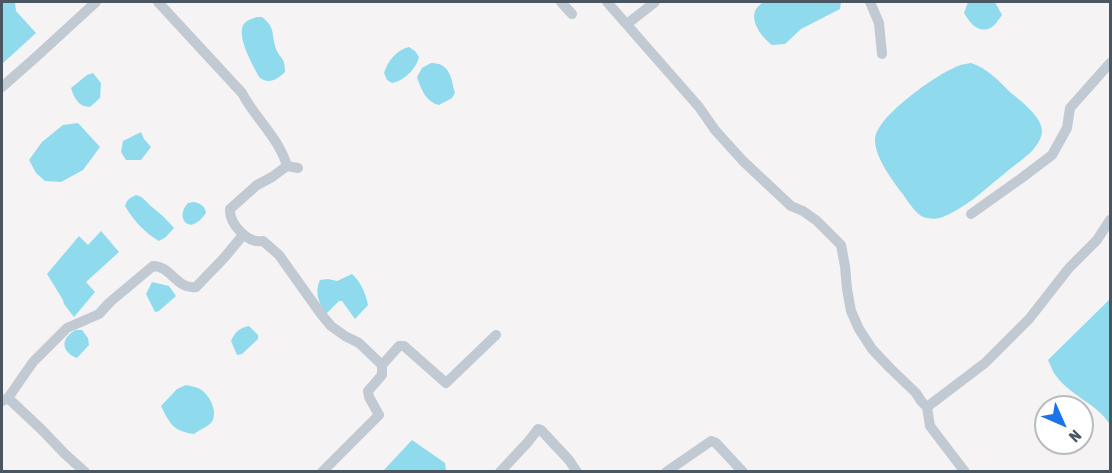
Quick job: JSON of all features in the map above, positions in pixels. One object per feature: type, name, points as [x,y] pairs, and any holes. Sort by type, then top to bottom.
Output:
[{"type":"street","points":[[2,87],[96,2]]},
{"type":"street","points":[[158,2],[242,93],[249,107],[292,167],[257,185],[230,209],[232,220],[243,235],[258,242],[263,241],[279,255],[331,326],[359,344],[382,365]]},
{"type":"street","points":[[561,2],[572,14]]},
{"type":"street","points":[[608,2],[743,161],[791,206],[817,221],[841,245],[846,289],[851,311],[859,329],[872,348],[927,407],[930,426],[965,471]]},
{"type":"street","points":[[627,24],[655,2]]},
{"type":"street","points":[[870,2],[879,23],[882,54]]},
{"type":"street","points":[[971,214],[1052,155],[1066,129],[1070,108],[1110,63]]},
{"type":"street","points":[[927,407],[985,363],[1029,319],[1070,268],[1097,240],[1110,220]]},
{"type":"street","points":[[86,471],[65,454],[41,429],[5,400],[33,362],[67,328],[99,314],[153,266],[161,267],[183,286],[196,287],[243,235]]},
{"type":"street","points":[[322,471],[379,416],[368,394],[382,375],[382,365],[399,346],[404,346],[446,383],[496,335]]},
{"type":"street","points":[[500,471],[538,429],[542,430],[570,460],[577,471]]},
{"type":"street","points":[[666,471],[711,441],[716,443],[743,471]]},
{"type":"water","points":[[2,2],[15,2],[16,11],[36,33],[2,64]]},
{"type":"water","points":[[763,2],[841,2],[840,9],[801,29],[785,44],[772,45],[761,34],[754,19],[756,9]]},
{"type":"water","points":[[968,2],[995,2],[1002,15],[992,27],[979,29],[964,13]]},
{"type":"water","points":[[257,17],[262,17],[269,25],[276,49],[284,64],[285,72],[272,80],[266,81],[259,77],[243,40],[243,25]]},
{"type":"water","points":[[409,47],[419,57],[405,77],[392,83],[387,80],[384,73],[390,60],[396,53]]},
{"type":"water","points":[[431,63],[446,69],[451,77],[455,93],[452,98],[439,105],[427,98],[417,77],[422,68]]},
{"type":"water","points":[[971,63],[993,75],[1030,110],[1039,120],[1041,136],[1029,154],[966,204],[940,218],[923,217],[913,208],[889,175],[878,154],[875,140],[885,120],[909,97],[948,71]]},
{"type":"water","points":[[93,73],[101,83],[100,98],[90,107],[86,107],[78,101],[71,88]]},
{"type":"water","points":[[78,123],[100,147],[83,170],[61,182],[45,181],[36,173],[29,160],[42,142],[63,125]]},
{"type":"water","points":[[141,132],[151,147],[141,160],[126,160],[121,152],[123,141]]},
{"type":"water","points":[[136,195],[145,200],[174,228],[166,237],[159,241],[154,238],[132,216],[125,206],[129,199]]},
{"type":"water","points":[[194,202],[202,206],[206,213],[198,222],[189,224],[183,220],[183,212],[188,203]]},
{"type":"water","points":[[101,231],[119,252],[86,282],[95,292],[74,317],[47,274],[79,236],[88,245]]},
{"type":"water","points":[[352,274],[363,288],[368,305],[355,319],[342,301],[339,301],[326,314],[318,298],[317,289],[320,280],[337,281]]},
{"type":"water","points":[[152,282],[169,286],[176,296],[155,312],[146,294]]},
{"type":"water","points":[[1110,299],[1110,425],[1094,408],[1094,395],[1077,395],[1070,390],[1054,374],[1048,360]]},
{"type":"water","points":[[249,326],[258,335],[258,339],[242,354],[237,355],[231,341],[238,331]]},
{"type":"water","points":[[76,330],[82,330],[88,338],[89,345],[77,358],[65,349],[67,337]]},
{"type":"water","points":[[186,385],[204,392],[214,409],[211,423],[194,434],[181,431],[173,426],[161,406],[177,389]]},
{"type":"water","points":[[412,440],[445,463],[446,471],[383,471]]}]
